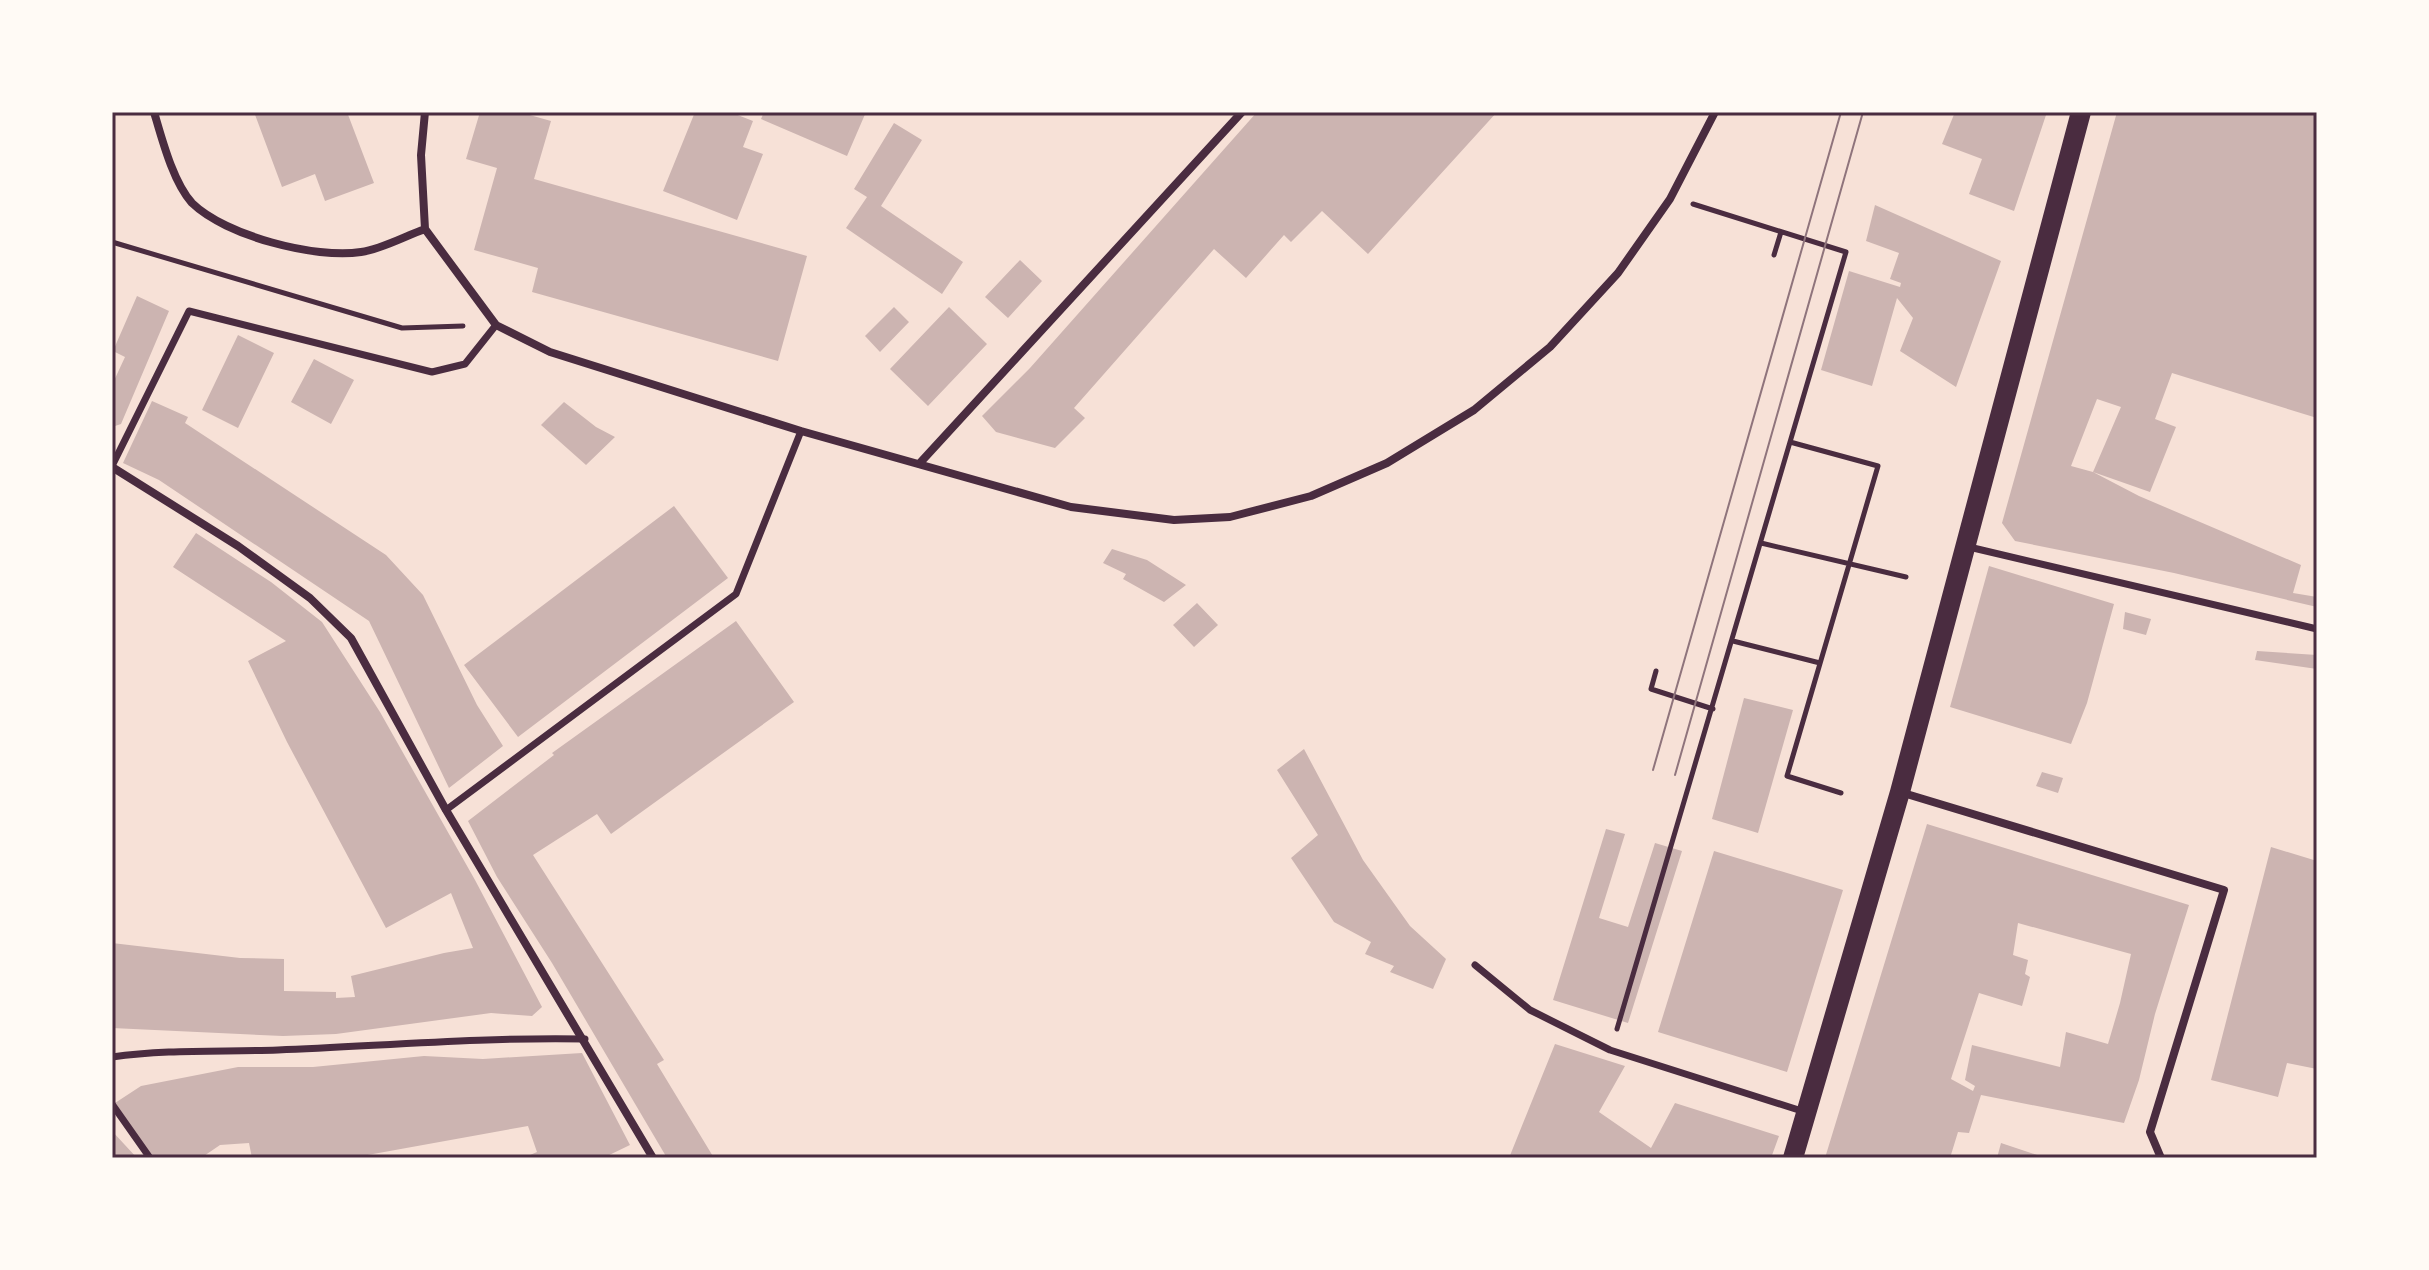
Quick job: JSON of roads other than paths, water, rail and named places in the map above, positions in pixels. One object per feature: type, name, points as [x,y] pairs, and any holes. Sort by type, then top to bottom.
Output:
[{"type":"main road","points":[[1793,1158],[1900,792],[2081,112]]},
{"type":"street","points":[[154,112],[167,159],[191,202],[221,224],[297,250],[349,252],[362,252],[425,229]]},
{"type":"street","points":[[425,112],[421,155],[425,229],[496,325],[550,352],[801,431],[1071,507],[1174,520],[1230,517],[1311,496],[1387,463],[1474,410],[1550,347],[1618,273],[1670,199],[1715,112]]},
{"type":"street","points":[[919,464],[1242,112]]},
{"type":"street","points":[[496,325],[465,364],[432,372],[189,311],[112,466],[238,546],[310,598],[351,638],[446,810],[653,1158]]},
{"type":"street","points":[[446,810],[736,594],[801,431]]},
{"type":"street","points":[[1964,546],[2317,629]]},
{"type":"street","points":[[1900,792],[2224,890],[2150,1132],[2161,1158]]},
{"type":"street","points":[[1475,965],[1530,1010],[1610,1050],[1806,1113]]},
{"type":"street","points":[[112,1057],[509,1037],[585,1039]]},
{"type":"street","points":[[112,1104],[150,1158]]},
{"type":"tram line","points":[[1653,770],[1841,112]]},
{"type":"tram line","points":[[1675,775],[1863,112]]}]
